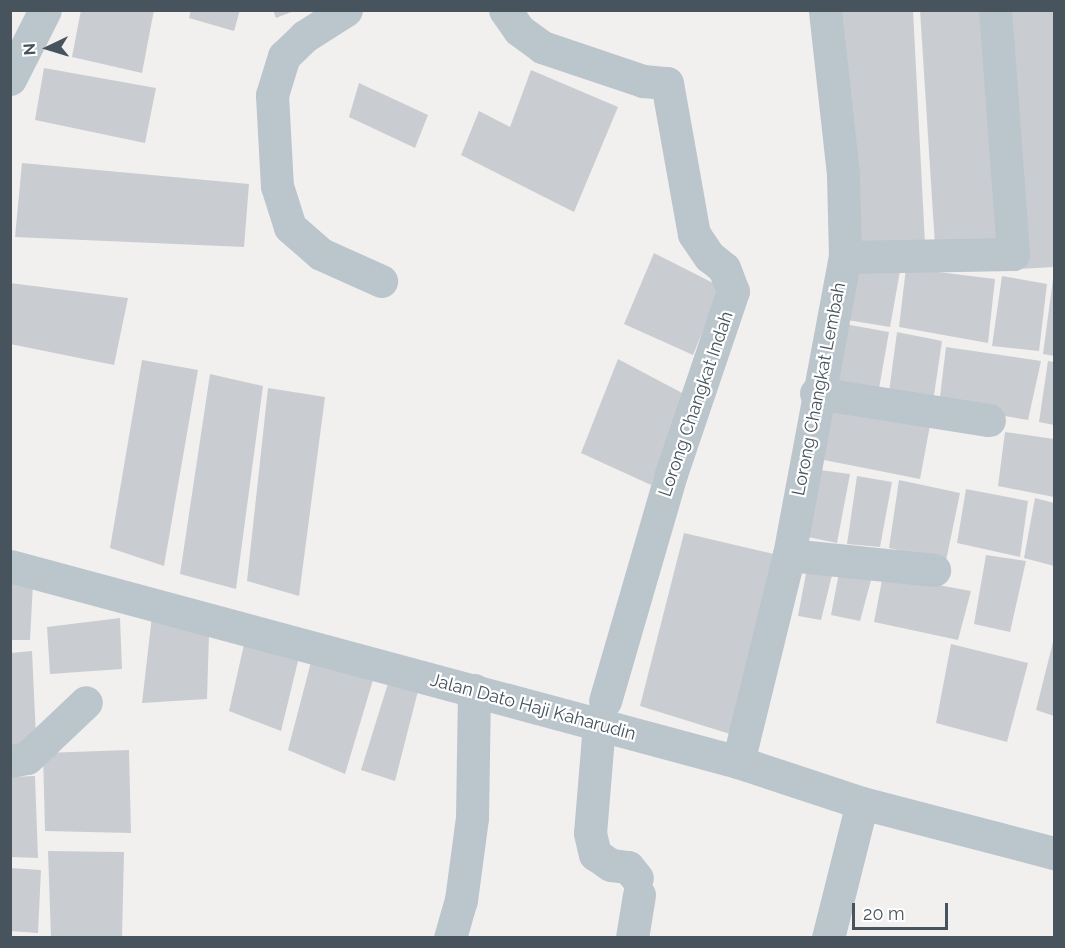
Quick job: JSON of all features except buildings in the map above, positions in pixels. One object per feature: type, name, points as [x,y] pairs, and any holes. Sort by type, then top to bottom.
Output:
[{"type":"street","points":[[10,79],[45,10]]},
{"type":"street","points":[[346,10],[305,36],[284,56],[272,95],[277,186],[290,227],[321,254],[381,281]]},
{"type":"street","name":"Lorong Changkat Indah","points":[[505,10],[519,30],[542,47],[643,81],[667,83],[694,234],[709,256],[724,268],[733,291],[671,474],[602,713]]},
{"type":"street","name":"Lorong Changkat Lembah","points":[[738,762],[789,555],[816,393],[845,257],[843,174],[825,10]]},
{"type":"street","points":[[845,257],[1013,254],[995,10]]},
{"type":"street","points":[[816,393],[989,420]]},
{"type":"street","points":[[789,555],[934,570]]},
{"type":"street","name":"Jalan Dato Haji Kaharudin","points":[[10,566],[474,690],[602,713],[738,762],[862,803],[1054,853]]},
{"type":"street","points":[[450,938],[461,900],[472,818],[474,690]]},
{"type":"street","points":[[10,761],[27,758],[86,702]]},
{"type":"street","points":[[602,713],[590,832],[595,854],[611,865],[628,867],[638,887],[632,938]]},
{"type":"street","points":[[828,938],[862,803]]}]
